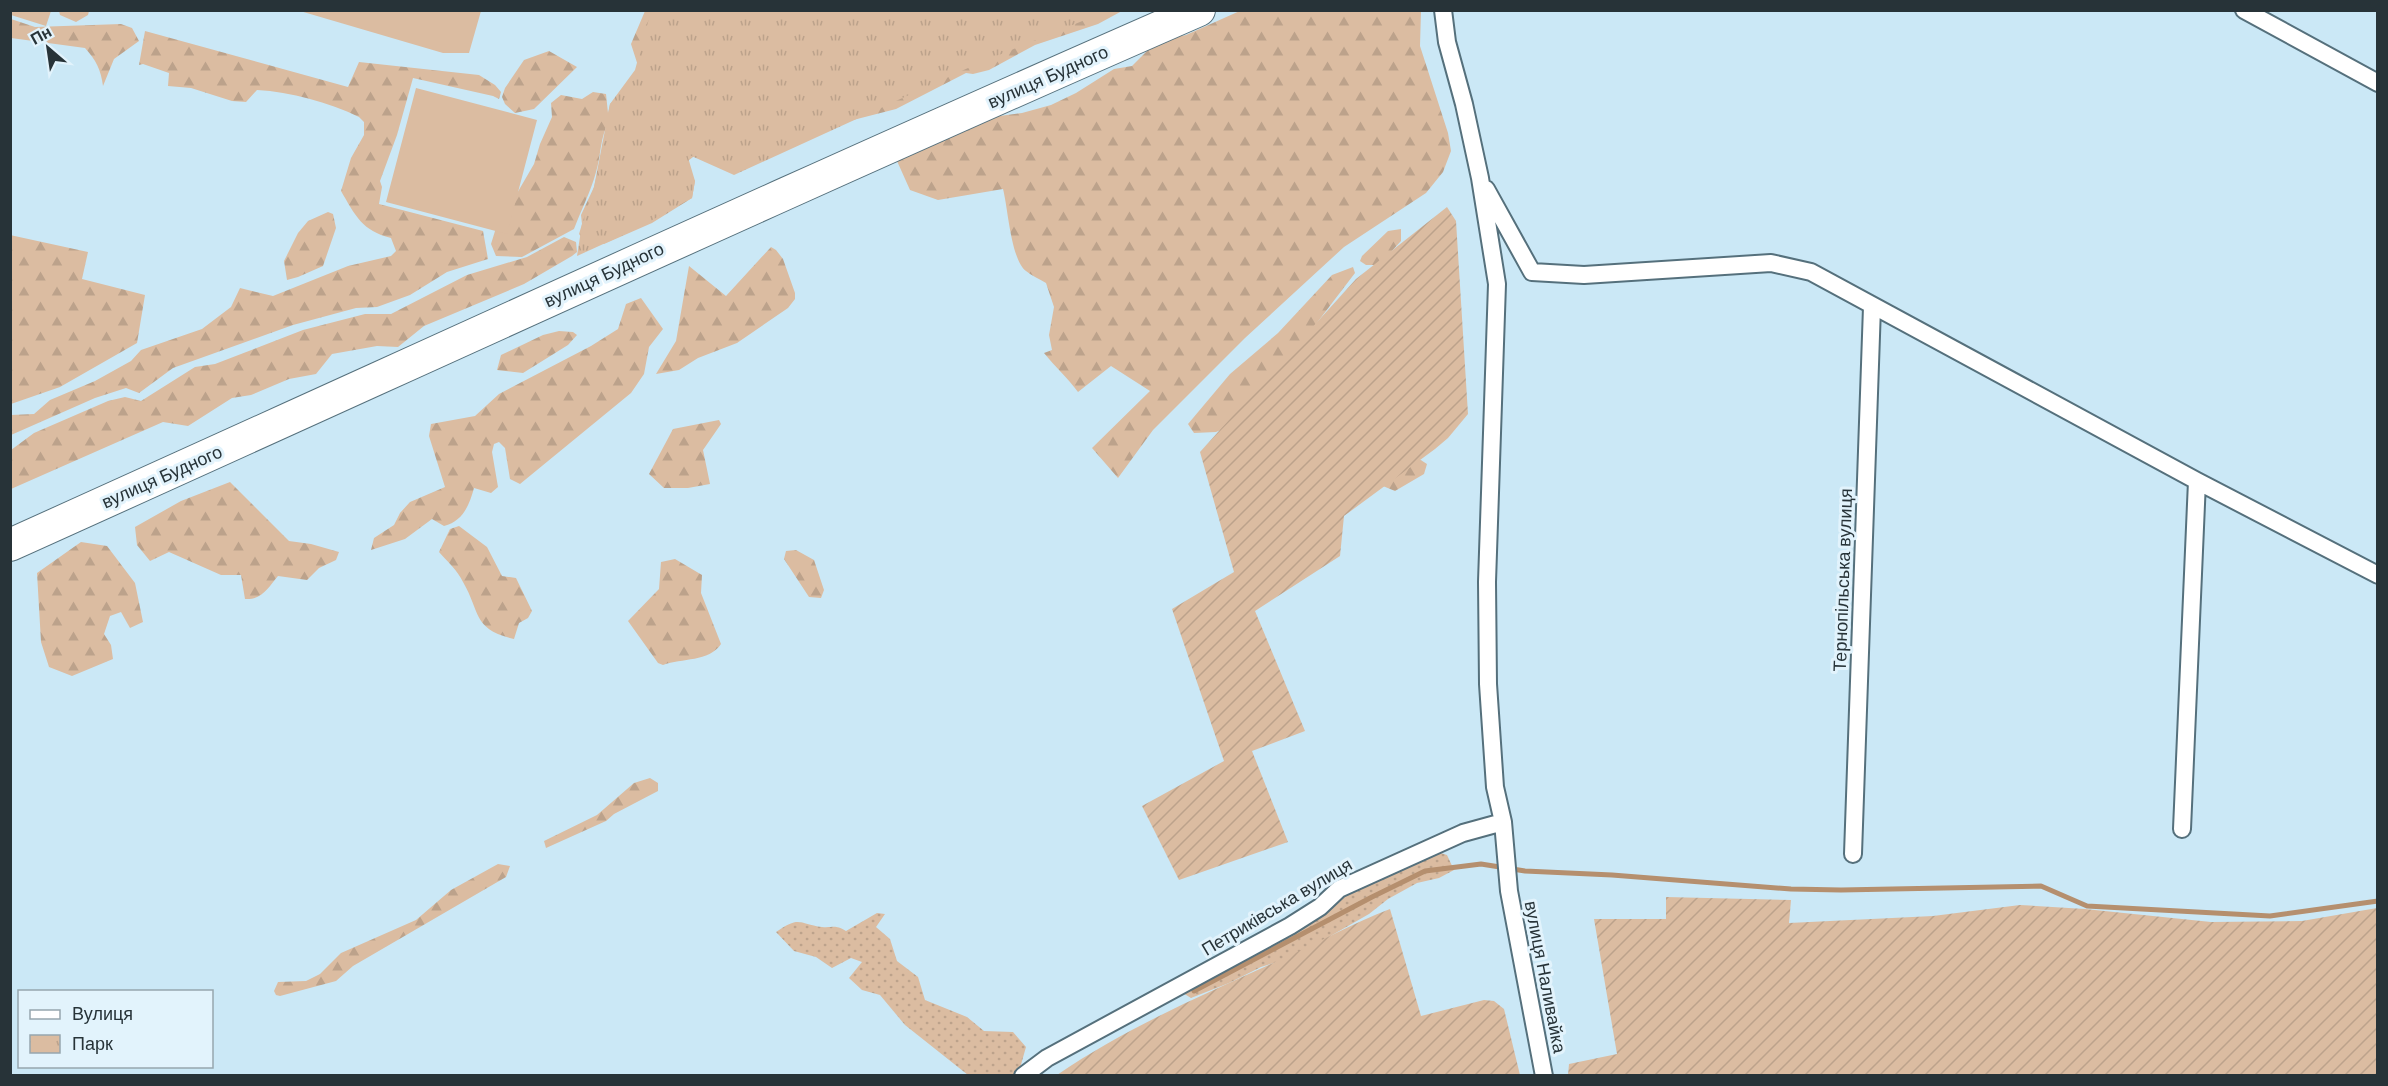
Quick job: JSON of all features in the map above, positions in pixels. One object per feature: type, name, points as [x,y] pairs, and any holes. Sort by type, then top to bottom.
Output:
[{"type":"highway","name":"вулиця Будного","points":[[10,545],[471,338],[682,239],[1199,10]]},
{"type":"street","points":[[1443,10],[1447,42],[1464,104],[1480,178],[1532,272],[1584,275],[1770,263],[1811,272],[2197,481],[2378,575]]},
{"type":"street","points":[[2244,10],[2378,83]]},
{"type":"street","name":"вулиця Наливайка","points":[[1480,178],[1497,284],[1487,582],[1488,684],[1495,787],[1503,822],[1505,856],[1520,956],[1544,1076]]},
{"type":"street","name":"Тернопільська вулиця","points":[[1853,854],[1872,306]]},
{"type":"street","points":[[2182,829],[2197,481]]},
{"type":"street","name":"Петриківська вулиця","points":[[1023,1076],[1047,1058],[1281,931],[1320,906],[1340,889],[1463,833],[1503,822]]},
{"type":"green space","points":[[59,10],[89,11],[88,15],[76,22],[60,15]]},
{"type":"green space","points":[[651,10],[1107,11],[979,63],[734,175],[687,154],[695,181],[692,198],[634,230],[577,256],[582,224],[594,187],[610,104],[635,70]]},
{"type":"green space","points":[[1242,10],[1421,11],[1420,46],[1448,133],[1451,151],[1443,172],[1426,193],[1344,247],[1245,338],[1153,430],[1118,478],[1092,448],[1150,391],[1111,366],[1078,392],[1044,353],[1052,350],[1049,335],[1054,307],[1046,283],[1026,271],[1017,256],[1003,189],[938,200],[910,190],[897,161],[985,118],[1022,113],[1051,105],[1076,93],[1114,69],[1132,66],[1157,41],[1186,35]]},
{"type":"green space","points":[[10,11],[51,11],[46,26],[11,15]]},
{"type":"green space","points":[[300,11],[481,11],[469,53],[443,53]]},
{"type":"green space","points":[[645,11],[1122,11],[1098,24],[1035,45],[989,70],[973,74],[966,73],[896,109],[826,127],[706,147],[684,164],[695,181],[692,198],[652,223],[604,244],[585,242],[579,234],[582,224],[581,215],[594,187],[609,122],[604,133],[594,179],[574,229],[522,257],[496,256],[491,244],[495,231],[534,164],[552,117],[551,103],[561,95],[582,99],[593,92],[606,94],[608,113],[610,104],[640,72],[631,44]]},
{"type":"green space","points":[[11,19],[35,27],[121,24],[132,28],[139,41],[114,59],[103,86],[97,66],[85,48],[11,38]]},
{"type":"green space","points":[[145,31],[348,87],[359,62],[479,75],[495,85],[501,92],[499,99],[413,78],[397,135],[380,181],[382,187],[379,204],[483,231],[488,259],[447,272],[410,295],[377,307],[356,308],[293,325],[173,368],[139,393],[126,388],[95,398],[11,435],[11,415],[34,414],[50,400],[95,381],[131,361],[141,350],[202,329],[231,307],[240,288],[273,296],[348,266],[391,256],[396,251],[391,238],[373,231],[360,221],[341,191],[351,158],[364,135],[364,122],[359,117],[322,102],[296,95],[257,90],[246,102],[232,101],[191,88],[168,86],[169,73],[143,64],[139,65]]},
{"type":"green space","points":[[549,51],[577,67],[534,109],[515,113],[505,104],[502,97],[505,88],[524,60]]},
{"type":"green space","points":[[416,88],[537,120],[507,234],[386,202]]},
{"type":"green space","points":[[1447,207],[1456,221],[1468,414],[1448,438],[1435,449],[1344,516],[1340,556],[1255,611],[1305,731],[1252,751],[1288,842],[1179,880],[1142,806],[1224,761],[1172,609],[1234,572],[1200,452],[1356,279]]},
{"type":"green space","points":[[328,212],[333,214],[336,228],[323,266],[287,280],[284,261],[298,233],[308,221]]},
{"type":"green space","points":[[1401,229],[1401,241],[1379,265],[1366,265],[1360,261],[1362,256],[1388,231]]},
{"type":"green space","points":[[10,235],[88,252],[82,279],[145,295],[137,343],[60,387],[11,404]]},
{"type":"green space","points":[[564,237],[576,242],[577,252],[572,256],[524,284],[424,326],[398,347],[377,346],[332,354],[316,374],[289,379],[251,395],[232,398],[188,426],[163,422],[11,489],[11,450],[34,433],[108,401],[125,397],[141,401],[195,367],[215,364],[303,330],[365,314],[391,314],[467,275],[527,257]]},
{"type":"green space","points":[[771,247],[783,259],[795,293],[795,299],[788,308],[737,343],[698,358],[679,370],[656,374],[676,341],[689,266],[726,296]]},
{"type":"green space","points":[[1353,267],[1355,273],[1242,421],[1216,432],[1194,433],[1188,424],[1230,374],[1278,333],[1332,275]]},
{"type":"green space","points":[[641,298],[663,329],[649,347],[644,374],[631,393],[520,484],[510,479],[505,448],[499,442],[494,444],[492,452],[498,487],[491,493],[474,488],[461,517],[451,524],[444,526],[432,519],[405,539],[371,550],[374,538],[394,525],[400,513],[410,502],[445,487],[429,436],[431,424],[475,416],[499,394],[591,346],[618,329],[626,304]]},
{"type":"green space","points":[[559,331],[573,332],[577,335],[568,345],[523,373],[497,370],[501,355],[543,335]]},
{"type":"green space","points":[[719,420],[721,424],[703,450],[710,484],[688,488],[664,488],[649,474],[673,429]]},
{"type":"green space","points":[[1416,457],[1427,464],[1424,474],[1395,491],[1378,484]]},
{"type":"green space","points":[[230,482],[289,541],[339,552],[336,560],[319,568],[307,580],[278,576],[268,589],[251,599],[245,599],[241,575],[221,575],[169,552],[150,561],[137,545],[135,527],[181,501]]},
{"type":"green space","points":[[459,526],[487,547],[502,576],[516,578],[532,611],[528,618],[519,623],[514,639],[500,635],[484,625],[461,578],[439,552],[450,529]]},
{"type":"green space","points":[[81,542],[107,546],[135,583],[143,622],[130,628],[121,612],[110,616],[104,634],[111,645],[113,659],[72,676],[49,667],[41,642],[37,573]]},
{"type":"green space","points":[[796,550],[814,560],[824,590],[821,598],[809,597],[784,559],[786,551]]},
{"type":"green space","points":[[675,559],[702,575],[701,593],[721,644],[716,650],[702,657],[663,665],[658,663],[628,621],[659,589],[661,562]]},
{"type":"green space","points":[[650,778],[658,783],[658,791],[614,814],[606,821],[546,848],[544,841],[597,815],[634,783]]},
{"type":"green space","points":[[1428,849],[1447,855],[1454,870],[1439,878],[1417,883],[1388,899],[1369,914],[1306,953],[1261,967],[1191,998],[1183,993],[1339,897]]},
{"type":"green space","points":[[498,864],[510,866],[506,877],[353,966],[336,981],[280,996],[276,995],[274,991],[278,982],[306,981],[320,974],[341,953],[416,920],[451,890]]},
{"type":"green space","points":[[1666,897],[1791,900],[1789,923],[1933,916],[2020,905],[2211,922],[2302,921],[2377,908],[2377,1075],[1568,1075],[1569,1064],[1617,1054],[1594,919],[1666,919]]},
{"type":"green space","points":[[1390,909],[1421,1016],[1484,1000],[1494,1001],[1504,1009],[1520,1075],[1057,1075],[1167,1012]]},
{"type":"green space","points":[[877,913],[885,914],[876,927],[890,939],[897,961],[918,977],[925,1000],[967,1017],[984,1031],[1013,1032],[1026,1047],[1018,1075],[968,1075],[905,1025],[880,995],[862,990],[849,978],[862,962],[851,958],[832,968],[816,957],[794,951],[776,932],[795,922],[836,927],[846,931]]},
{"type":"waterway","points":[[1194,991],[1425,871],[1481,864],[1525,871],[1612,875],[1791,889],[2041,886],[2087,906],[2270,916],[2378,901]]}]
